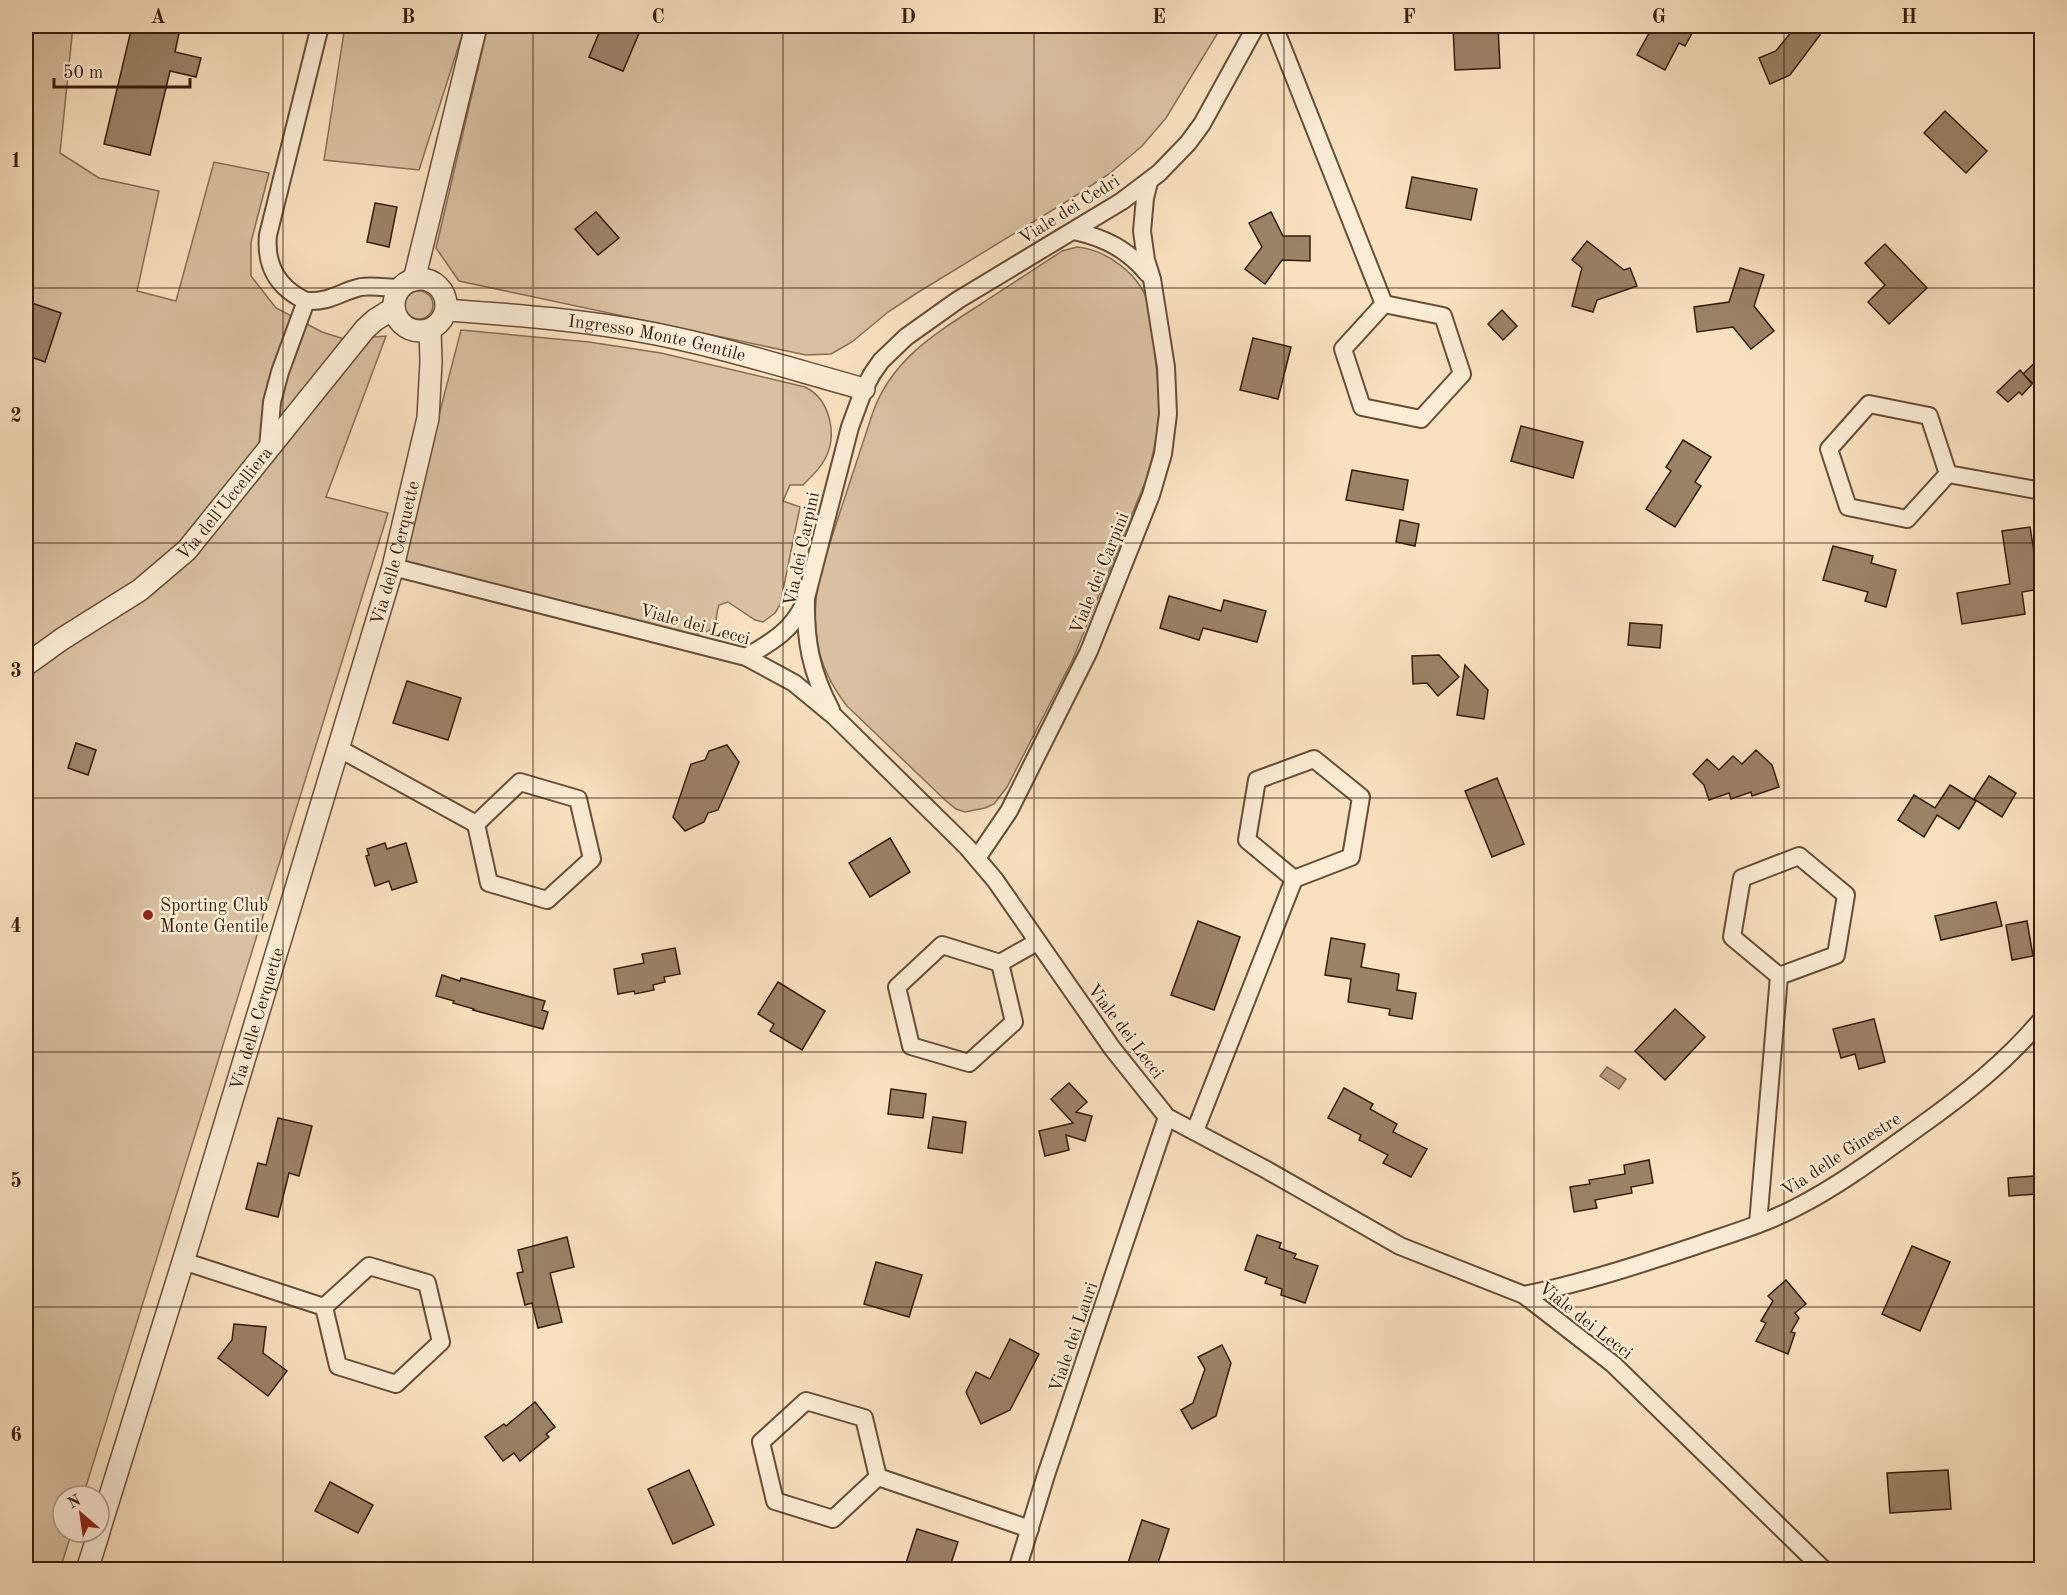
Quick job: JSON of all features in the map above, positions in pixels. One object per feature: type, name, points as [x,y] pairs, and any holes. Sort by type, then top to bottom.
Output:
[{"type":"street","points":[[320,26],[267,243],[269,264],[278,281],[288,291],[306,301],[331,299],[366,286],[402,292],[423,279],[431,281],[443,292],[446,310],[438,325],[430,330],[414,331],[406,328],[400,322],[402,292],[476,26]]},
{"type":"street","name":"Viale dei Cedri","points":[[864,389],[881,362],[915,331],[958,300],[1074,231],[1149,182],[1179,153],[1202,124],[1256,26]]},
{"type":"street","points":[[1274,26],[1384,304]]},
{"type":"street","name":"Viale dei Carpini","points":[[977,858],[1009,811],[1089,651],[1158,473],[1167,432],[1168,392],[1152,279],[1146,260],[1142,231],[1149,182]]},
{"type":"street","points":[[1074,231],[1118,246],[1130,254],[1152,279]]},
{"type":"street","name":"Via dell'Uccelliera","points":[[26,665],[54,644],[132,595],[174,562],[194,541],[365,329],[402,292]]},
{"type":"street","points":[[268,448],[272,402],[280,372],[306,301]]},
{"type":"street","points":[[1384,304],[1443,316],[1462,374],[1421,419],[1362,407],[1355,388],[1343,350],[1384,304]]},
{"type":"street","name":"Ingresso Monte Gentile","points":[[446,310],[591,324],[654,334],[726,350],[864,389]]},
{"type":"street","name":"Via delle Cerquette","points":[[111,1493],[393,567],[428,418],[430,330]]},
{"type":"street","name":"Via dei Carpini","points":[[834,716],[810,660],[806,598],[850,427],[864,389]]},
{"type":"street","points":[[1869,404],[1929,416],[1948,474],[1907,519],[1848,507],[1829,449],[1869,404]]},
{"type":"street","points":[[1948,474],[2042,491]]},
{"type":"street","name":"Viale dei Lecci","points":[[393,567],[746,657],[794,682],[834,716],[977,858],[1112,1048],[1167,1117],[1265,1169],[1400,1246],[1524,1296],[1614,1364],[1824,1569]]},
{"type":"street","points":[[746,657],[771,643],[789,629],[806,598]]},
{"type":"street","points":[[338,748],[476,824],[489,883],[548,900],[592,859],[578,800],[520,782],[476,824]]},
{"type":"street","points":[[1195,1131],[1294,879],[1351,857],[1361,797],[1314,759],[1257,780],[1248,830],[1247,840],[1294,879]]},
{"type":"street","points":[[1799,856],[1846,895],[1845,905],[1836,955],[1779,976],[1732,938],[1742,878],[1799,856]]},
{"type":"street","points":[[1000,963],[1014,1022],[969,1063],[911,1046],[897,987],[942,945],[1000,963],[1037,942]]},
{"type":"street","points":[[1758,1224],[1779,976]]},
{"type":"street","name":"Via delle Ginestre","points":[[1524,1296],[1610,1274],[1758,1224],[1796,1208],[1880,1155],[1953,1103],[2002,1062],[2042,1018]]},
{"type":"street","name":"Viale dei Lauri","points":[[1017,1569],[1167,1117]]},
{"type":"street","points":[[183,1262],[324,1307]]},
{"type":"street","points":[[369,1266],[427,1283],[441,1342],[396,1384],[338,1366],[324,1307],[369,1266]]},
{"type":"street","points":[[806,1401],[864,1418],[878,1478],[833,1519],[775,1501],[761,1442],[806,1401]]},
{"type":"street","points":[[878,1478],[1030,1529]]},
{"type":"street","name":"Via delle Cerquette","points":[[87,1569],[95,1544]]},
{"type":"shaded area","points":[[26,26],[73,26],[60,153],[99,178],[159,191],[137,291],[176,301],[214,162],[269,173],[251,242],[251,276],[276,308],[322,332],[344,339],[386,336],[326,497],[388,513],[87,1484],[51,1484],[51,1544],[68,1544],[60,1569],[35,1569],[26,1559]]},
{"type":"shaded area","points":[[345,26],[465,26],[419,170],[324,160]]},
{"type":"shaded area","points":[[488,26],[602,26],[589,57],[623,71],[642,26],[1222,26],[1166,118],[1142,146],[1109,174],[917,293],[888,312],[852,342],[831,354],[806,355],[459,281],[436,248]],"holes":[[[596,212],[618,238],[598,255],[576,229]]]},
{"type":"shaded area","points":[[1077,247],[1089,249],[1111,259],[1130,274],[1145,294],[1153,330],[1159,394],[1155,444],[1146,480],[1073,659],[1007,787],[994,804],[965,812],[956,809],[945,800],[847,706],[836,690],[827,675],[817,643],[815,609],[820,573],[873,412],[881,393],[892,377],[917,349],[932,337],[1062,251]]},
{"type":"shaded area","points":[[419,291],[429,295],[433,305],[429,315],[419,319],[409,315],[405,305],[409,295]]},
{"type":"shaded area","points":[[461,330],[589,342],[661,353],[805,387],[814,393],[826,409],[831,439],[829,450],[821,466],[803,485],[790,485],[783,501],[800,507],[780,605],[775,613],[763,622],[755,620],[728,602],[719,605],[713,628],[706,632],[688,635],[401,562]]},
{"type":"shaded area","points":[[1607,1067],[1626,1079],[1619,1089],[1600,1076]]},
{"type":"building","points":[[132,26],[166,26],[165,30],[179,33],[175,52],[201,58],[196,77],[170,71],[150,155],[104,144]]},
{"type":"building","points":[[602,26],[642,26],[623,71],[589,57]]},
{"type":"building","points":[[1453,26],[1498,26],[1500,68],[1455,70]]},
{"type":"building","points":[[1653,26],[1696,26],[1685,46],[1679,43],[1665,70],[1637,55]]},
{"type":"building","points":[[1796,26],[1821,26],[1820,35],[1790,75],[1770,84],[1759,58],[1776,51]]},
{"type":"building","points":[[1945,111],[1987,151],[1966,173],[1924,133]]},
{"type":"building","points":[[1412,177],[1477,189],[1471,220],[1406,208]]},
{"type":"building","points":[[375,203],[397,207],[389,247],[367,242]]},
{"type":"building","points":[[596,212],[619,238],[598,255],[575,229]]},
{"type":"building","points":[[1271,212],[1283,236],[1310,236],[1310,261],[1282,260],[1265,284],[1245,269],[1262,247],[1249,223]]},
{"type":"building","points":[[1587,241],[1624,270],[1630,268],[1637,286],[1597,300],[1593,312],[1572,306],[1582,268],[1572,260]]},
{"type":"building","points":[[1885,244],[1927,288],[1889,324],[1868,302],[1885,285],[1865,263]]},
{"type":"building","points":[[1740,268],[1764,275],[1754,306],[1774,331],[1751,349],[1733,327],[1697,332],[1694,307],[1729,302]]},
{"type":"building","points":[[26,301],[61,313],[45,362],[26,355]]},
{"type":"building","points":[[1502,310],[1517,326],[1503,340],[1488,324]]},
{"type":"building","points":[[1253,338],[1291,347],[1278,399],[1240,390]]},
{"type":"building","points":[[2042,356],[2042,392],[2023,374]]},
{"type":"building","points":[[2020,370],[2032,384],[2022,395],[2019,392],[2008,402],[1997,392]]},
{"type":"building","points":[[1521,426],[1583,442],[1573,478],[1511,461]]},
{"type":"building","points":[[1683,440],[1711,457],[1695,482],[1701,486],[1675,527],[1646,509],[1671,471],[1666,467]]},
{"type":"building","points":[[1352,470],[1408,480],[1403,510],[1346,500]]},
{"type":"building","points":[[1400,520],[1419,524],[1415,546],[1396,542]]},
{"type":"building","points":[[2030,527],[2040,589],[2022,592],[2025,614],[1962,624],[1957,593],[2010,584],[2002,531]]},
{"type":"building","points":[[1833,546],[1873,556],[1871,563],[1896,570],[1886,607],[1865,601],[1868,592],[1823,580]]},
{"type":"building","points":[[1169,596],[1221,611],[1224,600],[1266,611],[1257,642],[1203,628],[1199,640],[1160,628]]},
{"type":"building","points":[[1630,623],[1662,625],[1660,648],[1628,645]]},
{"type":"building","points":[[1439,655],[1459,677],[1438,696],[1427,683],[1413,684],[1412,656]]},
{"type":"building","points":[[1465,665],[1488,690],[1484,719],[1457,715]]},
{"type":"building","points":[[407,681],[461,698],[448,740],[393,723]]},
{"type":"building","points":[[76,743],[96,750],[88,775],[68,768]]},
{"type":"building","points":[[727,745],[739,762],[718,810],[708,813],[704,822],[685,831],[673,817],[691,764],[705,760],[709,751]]},
{"type":"building","points":[[1756,750],[1772,765],[1779,787],[1752,796],[1751,792],[1731,799],[1729,793],[1709,800],[1704,785],[1693,774],[1707,759],[1719,770],[1733,756],[1742,764]]},
{"type":"building","points":[[1989,776],[2016,793],[2002,817],[1974,799]]},
{"type":"building","points":[[1497,778],[1524,844],[1492,857],[1465,791]]},
{"type":"building","points":[[1950,785],[1976,801],[1959,829],[1937,815],[1924,837],[1898,820],[1914,795],[1935,808]]},
{"type":"building","points":[[890,838],[910,872],[870,897],[849,863]]},
{"type":"building","points":[[385,843],[387,849],[406,843],[417,882],[392,890],[389,881],[375,886],[366,856],[369,855],[367,849]]},
{"type":"building","points":[[1996,902],[2002,926],[1941,940],[1935,916]]},
{"type":"building","points":[[1198,921],[1240,937],[1214,1010],[1171,995]]},
{"type":"building","points":[[2027,921],[2033,956],[2012,960],[2006,925]]},
{"type":"building","points":[[1331,938],[1365,944],[1361,967],[1399,974],[1397,990],[1416,993],[1412,1019],[1389,1015],[1390,1009],[1348,1002],[1351,979],[1325,975]]},
{"type":"building","points":[[675,948],[680,974],[664,977],[665,982],[653,985],[654,990],[635,994],[634,991],[618,994],[614,969],[644,963],[642,954]]},
{"type":"building","points":[[442,975],[545,1001],[542,1010],[548,1012],[543,1029],[473,1010],[436,996]]},
{"type":"building","points":[[778,982],[825,1011],[802,1050],[770,1031],[774,1024],[758,1014]]},
{"type":"building","points":[[1675,1009],[1705,1037],[1665,1080],[1635,1051]]},
{"type":"building","points":[[1874,1019],[1885,1062],[1859,1069],[1855,1054],[1841,1058],[1833,1029]]},
{"type":"building","points":[[1069,1083],[1087,1102],[1076,1112],[1092,1116],[1085,1141],[1066,1135],[1069,1150],[1045,1156],[1039,1131],[1073,1123],[1051,1099]]},
{"type":"building","points":[[1344,1088],[1373,1104],[1370,1109],[1397,1124],[1393,1132],[1427,1149],[1411,1177],[1383,1163],[1388,1155],[1359,1140],[1361,1135],[1328,1118]]},
{"type":"building","points":[[891,1089],[926,1094],[923,1118],[888,1114]]},
{"type":"building","points":[[933,1117],[966,1122],[962,1153],[928,1148]]},
{"type":"building","points":[[278,1118],[312,1126],[299,1176],[289,1173],[278,1217],[246,1209],[258,1163],[266,1165]]},
{"type":"building","points":[[1649,1160],[1653,1183],[1631,1187],[1632,1193],[1595,1200],[1597,1208],[1574,1212],[1570,1187],[1590,1184],[1589,1180],[1625,1174],[1624,1165]]},
{"type":"building","points":[[2035,1176],[2036,1194],[2009,1196],[2008,1178]]},
{"type":"building","points":[[1257,1235],[1281,1243],[1279,1248],[1296,1254],[1294,1258],[1318,1266],[1305,1303],[1281,1295],[1282,1289],[1265,1283],[1267,1278],[1245,1270]]},
{"type":"building","points":[[567,1237],[574,1267],[550,1273],[562,1322],[538,1328],[532,1303],[525,1305],[517,1273],[523,1272],[518,1250]]},
{"type":"building","points":[[1912,1246],[1950,1262],[1920,1331],[1882,1314]]},
{"type":"building","points":[[876,1262],[922,1275],[909,1317],[864,1304]]},
{"type":"building","points":[[1786,1280],[1806,1304],[1795,1313],[1799,1318],[1791,1332],[1795,1333],[1788,1354],[1756,1341],[1766,1323],[1761,1321],[1773,1301],[1768,1296]]},
{"type":"building","points":[[234,1324],[266,1327],[263,1353],[287,1371],[268,1396],[218,1358],[232,1340]]},
{"type":"building","points":[[1010,1339],[1039,1354],[1010,1410],[981,1424],[966,1392],[976,1372],[990,1379]]},
{"type":"building","points":[[1222,1345],[1231,1363],[1216,1416],[1192,1429],[1181,1410],[1193,1403],[1205,1369],[1198,1357]]},
{"type":"building","points":[[535,1402],[555,1427],[546,1434],[549,1437],[520,1461],[514,1453],[503,1461],[485,1437],[504,1424],[506,1426]]},
{"type":"building","points":[[689,1470],[714,1525],[673,1544],[648,1489]]},
{"type":"building","points":[[1948,1470],[1951,1509],[1890,1513],[1887,1473]]},
{"type":"building","points":[[330,1482],[373,1505],[358,1533],[315,1511]]},
{"type":"building","points":[[1142,1520],[1169,1529],[1156,1569],[1126,1569]]},
{"type":"building","points":[[917,1529],[958,1542],[949,1569],[904,1569]]},
{"type":"place","name":"Sporting Club Monte Gentile","points":[[148,915]]}]
